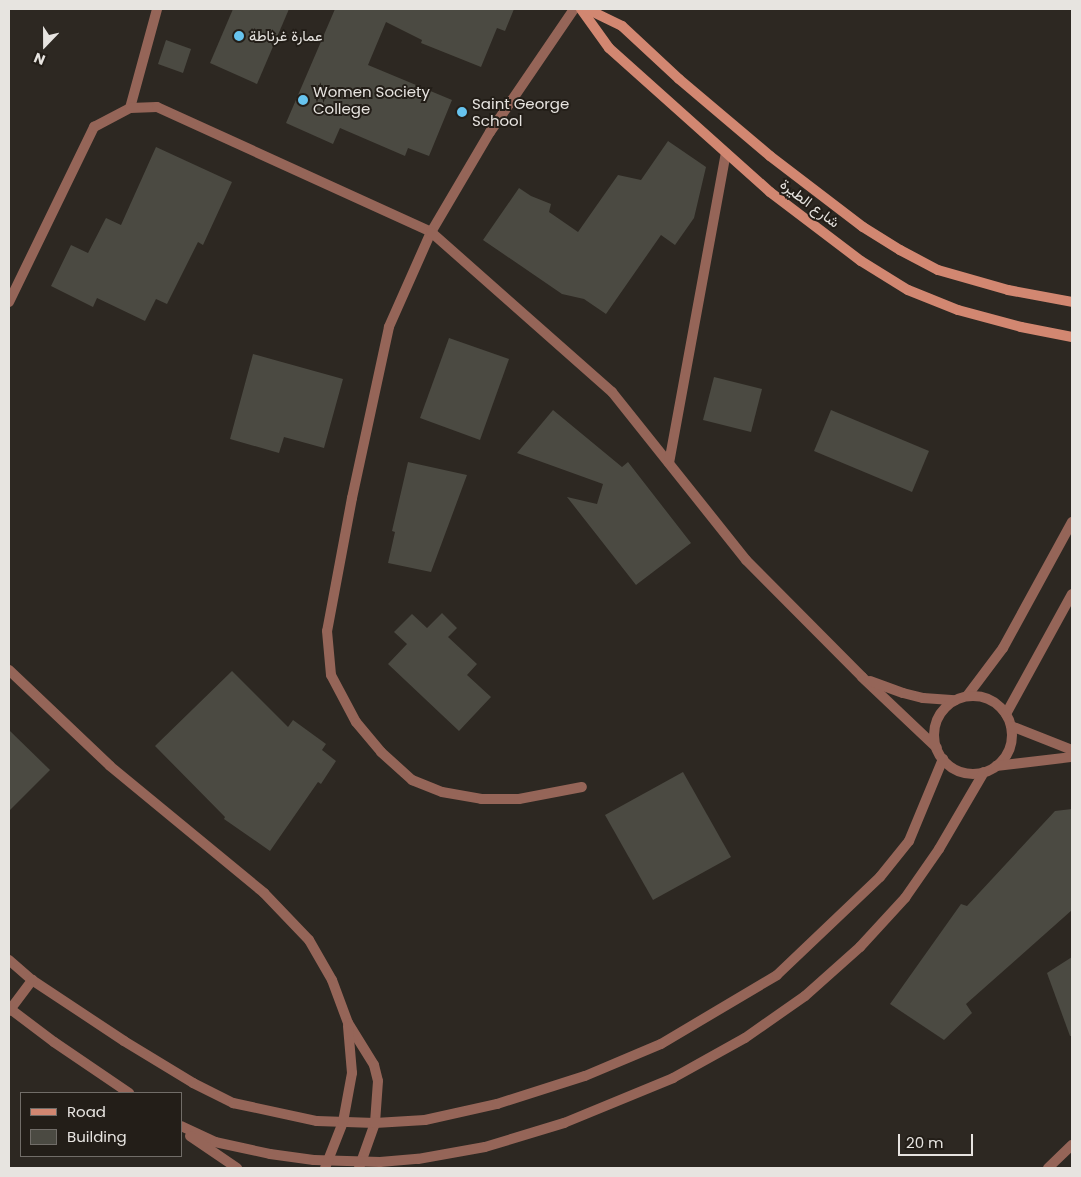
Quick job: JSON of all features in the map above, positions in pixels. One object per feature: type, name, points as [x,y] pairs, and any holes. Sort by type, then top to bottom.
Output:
[{"type":"main road","name":"شارع الطيرة","points":[[581,9],[609,48],[726,153],[770,192],[862,261],[908,290],[958,310],[1021,327],[1072,337]]},
{"type":"main road","name":"شارع الطيرة","points":[[587,9],[622,26],[679,79],[770,156],[863,227],[900,250],[938,270],[1008,290],[1072,302]]},
{"type":"street","points":[[130,108],[157,9]]},
{"type":"street","points":[[574,9],[490,132],[431,232],[389,327],[352,498],[327,630],[331,675],[356,722],[381,752],[412,780],[442,792],[481,800],[519,799],[582,787]]},
{"type":"street","points":[[9,302],[94,127],[130,108],[157,107],[431,232],[612,392],[746,560],[862,677],[937,748],[943,759],[958,770],[971,774],[984,772],[996,766],[1006,757],[1012,745],[1011,726],[1002,707],[991,699],[966,696],[955,700],[945,708],[938,718],[934,730],[937,748]]},
{"type":"street","points":[[669,464],[726,153]]},
{"type":"street","points":[[966,696],[1003,648],[1072,522]]},
{"type":"street","points":[[1006,714],[1072,594]]},
{"type":"street","points":[[9,670],[110,766],[264,893],[309,940],[332,980],[348,1023],[374,1065],[378,1081],[375,1123],[360,1165]]},
{"type":"street","points":[[862,677],[888,690],[903,694],[923,698],[955,700]]},
{"type":"street","points":[[1011,726],[1072,750]]},
{"type":"street","points":[[996,766],[1072,757]]},
{"type":"street","points":[[9,960],[32,980],[193,1084],[233,1103],[318,1121],[375,1123],[425,1120],[497,1104],[585,1076],[661,1044],[777,975],[880,877],[909,841],[943,759]]},
{"type":"street","points":[[182,1128],[215,1142],[270,1154],[328,1164],[360,1165],[428,1158],[485,1147],[564,1123],[673,1078],[745,1038],[804,996],[860,947],[905,898],[939,850],[984,772]]},
{"type":"street","points":[[32,980],[9,1009],[128,1092]]},
{"type":"street","points":[[328,1164],[343,1122],[352,1073],[348,1023]]},
{"type":"street","points":[[182,1129],[237,1168]]},
{"type":"street","points":[[1048,1168],[1072,1145]]},
{"type":"building","points":[[233,9],[289,9],[257,84],[210,63]]},
{"type":"building","points":[[335,9],[514,9],[505,31],[497,28],[481,67],[421,43],[422,40],[386,22],[368,65],[452,100],[429,156],[408,148],[405,156],[340,128],[333,144],[286,123]]},
{"type":"building","points":[[166,40],[191,49],[183,73],[158,64]]},
{"type":"building","points":[[668,141],[706,167],[694,218],[675,245],[661,235],[606,314],[584,299],[562,294],[483,240],[519,188],[531,196],[551,204],[549,212],[578,232],[618,175],[641,180]]},
{"type":"building","points":[[156,147],[232,182],[203,245],[198,242],[167,304],[156,299],[145,321],[97,298],[93,307],[51,286],[71,245],[88,253],[106,218],[121,225]]},
{"type":"building","points":[[449,338],[509,359],[480,440],[420,418]]},
{"type":"building","points":[[253,354],[343,379],[324,448],[284,437],[279,453],[230,439]]},
{"type":"building","points":[[714,377],[762,389],[751,432],[703,420]]},
{"type":"building","points":[[553,410],[622,467],[628,462],[691,543],[636,585],[567,497],[597,504],[603,484],[517,453]]},
{"type":"building","points":[[831,410],[929,451],[912,492],[814,451]]},
{"type":"building","points":[[408,462],[467,475],[431,572],[388,563],[395,532],[392,531]]},
{"type":"building","points":[[442,613],[457,628],[448,637],[477,664],[467,675],[491,697],[459,731],[388,664],[407,644],[394,632],[412,614],[427,628]]},
{"type":"building","points":[[232,671],[288,727],[293,720],[326,744],[322,750],[336,761],[321,784],[318,782],[270,851],[224,819],[225,817],[155,746]]},
{"type":"building","points":[[9,730],[50,770],[9,811]]},
{"type":"building","points":[[683,772],[731,857],[653,900],[605,815]]},
{"type":"building","points":[[1072,809],[1072,910],[966,1004],[972,1013],[944,1040],[890,1004],[961,904],[967,906],[1055,811]]},
{"type":"building","points":[[1072,957],[1072,1036],[1070,1036],[1047,973]]},
{"type":"place","name":"عمارة غرناطة","points":[[239,36]]},
{"type":"place","name":"Women Society College","points":[[303,100]]},
{"type":"place","name":"Saint George School","points":[[462,112]]}]
